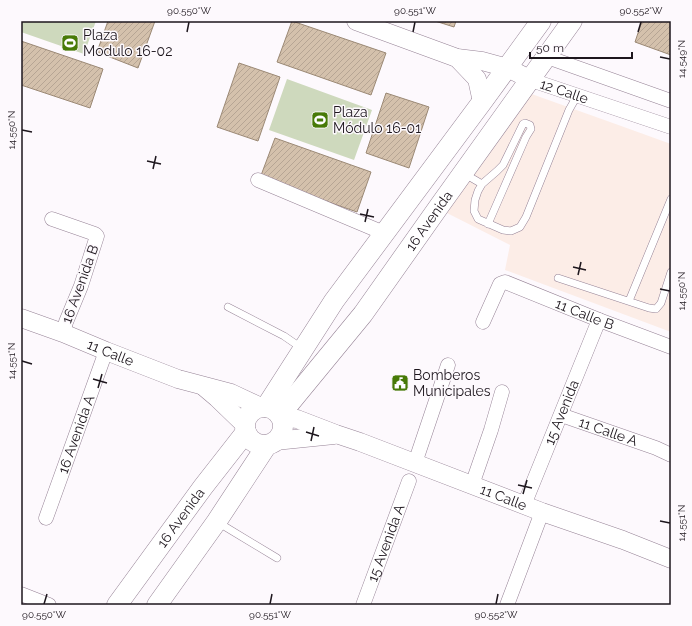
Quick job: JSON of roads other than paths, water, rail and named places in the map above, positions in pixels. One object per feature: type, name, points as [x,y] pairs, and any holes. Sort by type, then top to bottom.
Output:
[{"type":"main road","name":"16 Avenida","points":[[272,411],[303,349],[334,301],[384,232],[508,68],[541,21]]},
{"type":"main road","name":"16 Avenida","points":[[272,411],[363,314],[572,21]]},
{"type":"main road","points":[[157,605],[271,443],[279,436],[282,430],[282,423],[272,411],[255,409],[249,413],[246,419],[245,428],[250,439],[258,444],[271,443]]},
{"type":"main road","name":"16 Avenida","points":[[117,605],[245,428]]},
{"type":"street","name":"12 Calle","points":[[356,21],[457,58],[482,61],[508,68],[531,80],[671,127]]},
{"type":"street","name":"12 Calle","points":[[547,57],[671,101]]},
{"type":"street","name":"12 Calle","points":[[457,58],[478,79],[482,102]]},
{"type":"street","points":[[258,180],[384,232]]},
{"type":"street","name":"16 Avenida B","points":[[52,219],[97,236],[81,286],[63,333]]},
{"type":"street","name":"11 Calle B","points":[[483,322],[500,284],[505,282],[671,347]]},
{"type":"street","name":"11 Calle","points":[[21,318],[63,333],[178,379],[231,393],[272,411],[360,442],[542,512],[623,540],[671,559]]},
{"type":"street","name":"15 Avenida","points":[[524,505],[599,320]]},
{"type":"street","name":"16 Avenida A","points":[[46,518],[106,351]]},
{"type":"street","points":[[415,463],[448,364]]},
{"type":"street","name":"11 Calle","points":[[200,384],[217,398],[245,428]]},
{"type":"street","points":[[472,485],[502,392]]},
{"type":"street","name":"11 Calle A","points":[[561,415],[656,448],[671,455]]},
{"type":"street","name":"11 Calle","points":[[271,443],[336,434]]},
{"type":"street","name":"15 Avenida A","points":[[363,605],[409,481]]},
{"type":"street","points":[[507,605],[542,512]]},
{"type":"street","points":[[21,594],[49,605]]},
{"type":"lane","points":[[488,224],[531,129],[530,125],[525,123],[523,124],[502,165],[482,184],[475,200],[474,211],[478,219],[488,224],[503,230],[511,231],[520,227],[526,217],[569,110],[577,96]]},
{"type":"lane","points":[[463,173],[482,184]]},
{"type":"lane","points":[[629,301],[671,199]]},
{"type":"lane","points":[[558,278],[656,309],[661,303],[671,272]]},
{"type":"lane","points":[[228,307],[284,336],[303,349]]},
{"type":"lane","points":[[217,521],[277,558]]},
{"type":"place","name":"Plaza Modulo 16-02","points":[[70,43]]},
{"type":"place","name":"Plaza Módulo 16-01","points":[[320,120]]},
{"type":"place","name":"Bomberos Municipales","points":[[400,383]]}]
